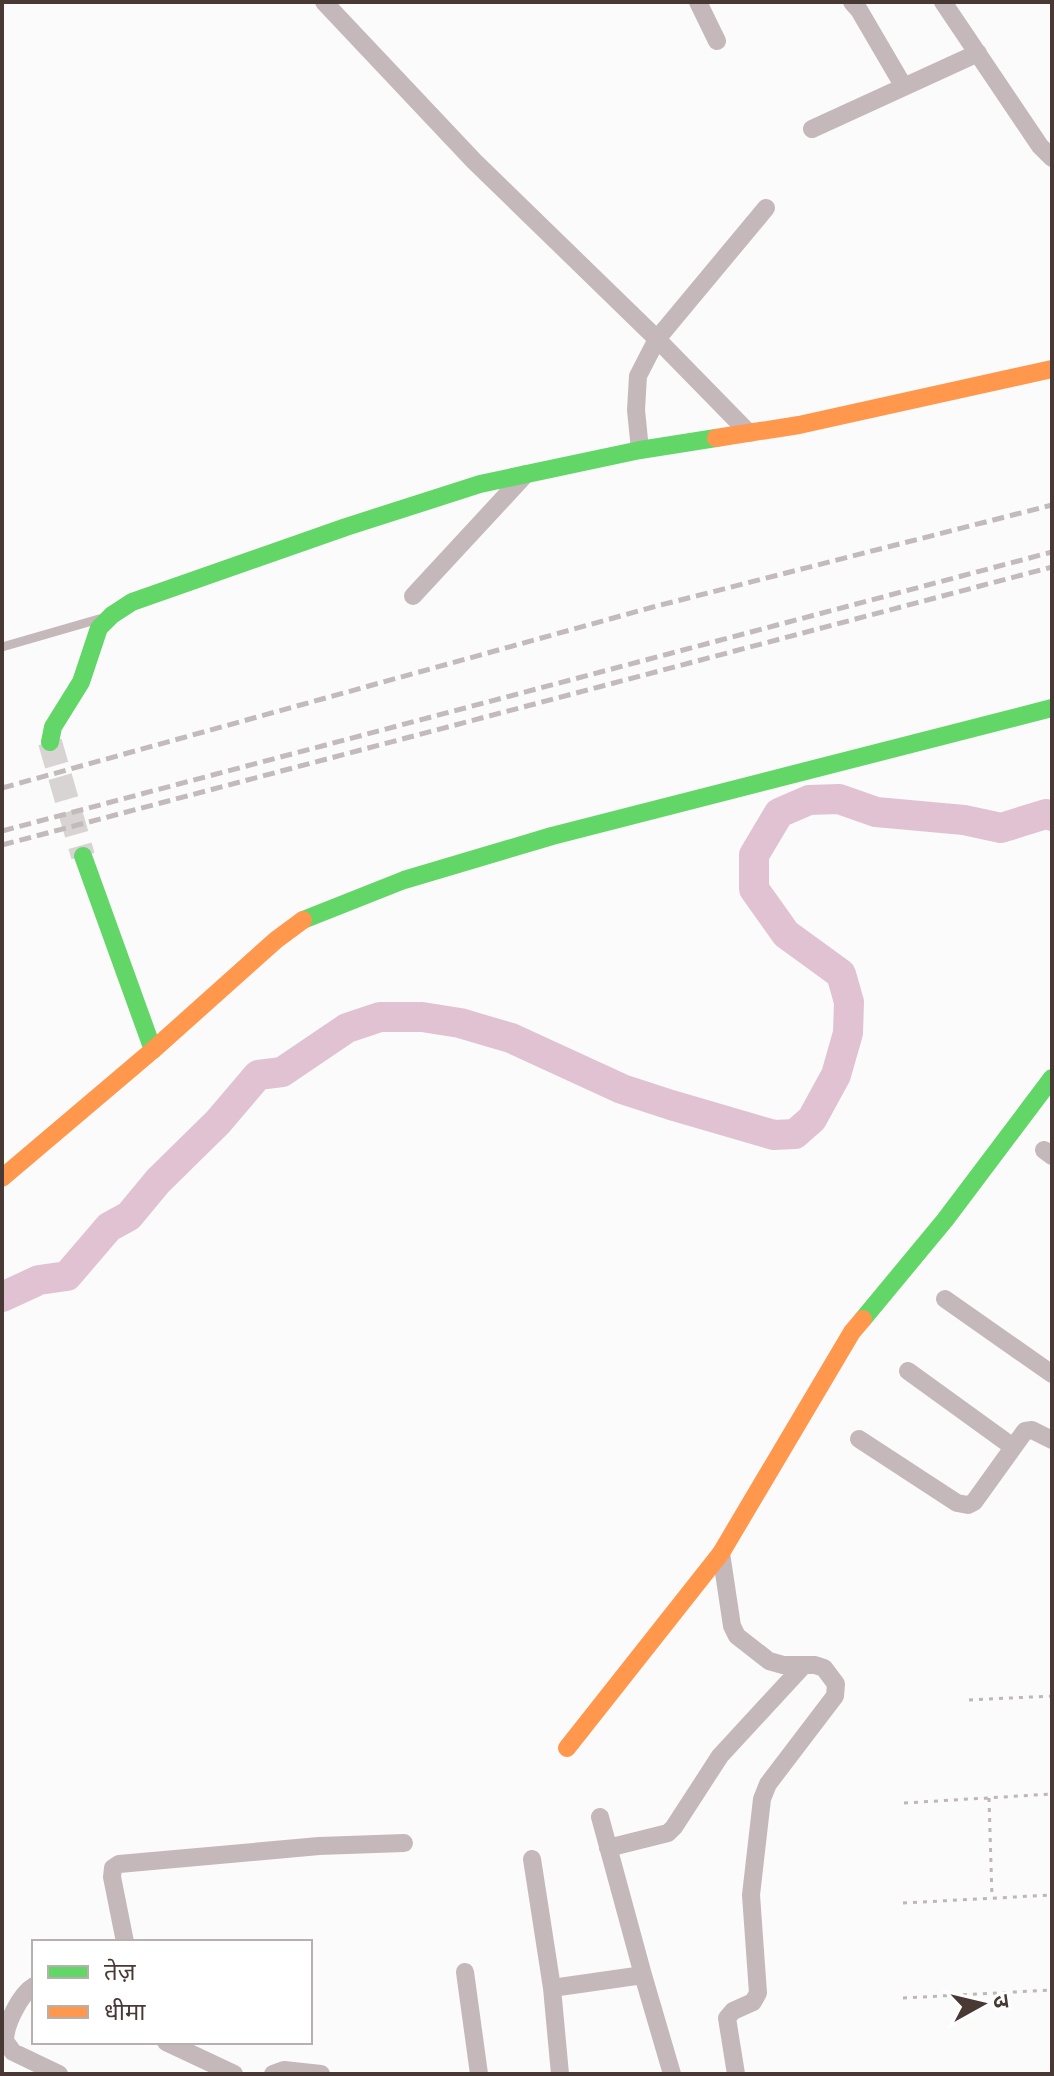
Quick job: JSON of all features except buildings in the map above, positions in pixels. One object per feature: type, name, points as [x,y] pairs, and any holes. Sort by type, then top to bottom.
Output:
[{"type":"street","points":[[324,2],[474,161],[749,433]]},
{"type":"street","points":[[698,2],[717,41]]},
{"type":"street","points":[[852,2],[904,87]]},
{"type":"street","points":[[943,2],[1040,146],[1052,158]]},
{"type":"street","points":[[812,129],[978,53]]},
{"type":"street","points":[[640,450],[636,410],[638,376],[657,339],[766,208]]},
{"type":"street","points":[[50,742],[53,727],[81,682],[99,628],[132,602],[480,484],[640,450],[799,425],[1052,369]]},
{"type":"street","points":[[413,596],[526,474]]},
{"type":"street","points":[[2,1178],[276,940],[306,918],[404,880],[552,836],[1052,708]]},
{"type":"street","points":[[83,856],[153,1050]]},
{"type":"street","points":[[567,1748],[721,1553],[852,1332],[945,1220],[1052,1078]]},
{"type":"street","points":[[945,1299],[1052,1374]]},
{"type":"street","points":[[908,1371],[1013,1447]]},
{"type":"street","points":[[859,1439],[962,1505],[974,1502],[1027,1430],[1052,1440]]},
{"type":"street","points":[[721,1553],[732,1626],[737,1636],[776,1664],[824,1668],[836,1684],[835,1696],[768,1784],[762,1799],[751,1895],[758,1993],[753,2002],[733,2011],[727,2018],[736,2074]]},
{"type":"street","points":[[608,1848],[668,1833],[720,1756],[804,1665]]},
{"type":"street","points":[[600,1817],[672,2074]]},
{"type":"street","points":[[125,1940],[112,1877],[116,1865],[319,1846],[404,1843]]},
{"type":"street","points":[[532,1859],[552,1988],[560,2074]]},
{"type":"street","points":[[465,1972],[479,2074]]},
{"type":"street","points":[[552,1988],[643,1975]]},
{"type":"street","points":[[32,1986],[24,1994],[7,2027],[5,2041],[13,2052],[59,2074]]},
{"type":"street","points":[[170,2044],[234,2074]]},
{"type":"street","points":[[273,2074],[284,2070],[321,2074]]},
{"type":"lane","points":[[2,647],[112,615]]},
{"type":"path","points":[[969,1700],[1052,1696]]},
{"type":"path","points":[[904,1803],[1052,1794]]},
{"type":"path","points":[[989,1798],[993,1898]]},
{"type":"path","points":[[903,1903],[1052,1895]]},
{"type":"path","points":[[903,1998],[1052,1990]]},
{"type":"waterway","points":[[2,1297],[39,1280],[67,1276],[109,1227],[129,1216],[258,1075],[282,1072],[347,1028],[380,1017],[422,1017],[460,1023],[511,1038],[622,1089],[774,1135],[795,1134],[812,1119],[836,1075],[848,1033],[849,1002],[841,974],[786,934],[754,889],[754,855],[779,813],[809,800],[839,799],[876,812],[964,820],[1001,828],[1046,814],[1052,816]]},
{"type":"tunnel","points":[[50,742],[83,856]]},
{"type":"railway","points":[[2,788],[653,607],[1052,505]]},
{"type":"railway","points":[[2,831],[1052,552]]},
{"type":"railway","points":[[2,845],[1052,567]]},
{"type":"traffic: fast","points":[[50,742],[53,727],[81,682],[99,628],[132,602],[480,484],[640,450],[716,438]]},
{"type":"traffic: fast","points":[[303,920],[404,880],[552,836],[1052,708]]},
{"type":"traffic: fast","points":[[83,856],[153,1050]]},
{"type":"traffic: fast","points":[[863,1319],[945,1220],[1052,1078]]},
{"type":"traffic: slow","points":[[716,438],[799,425],[1052,369]]},
{"type":"traffic: slow","points":[[2,1178],[303,920]]},
{"type":"traffic: slow","points":[[567,1748],[721,1553],[852,1332],[863,1319]]}]
